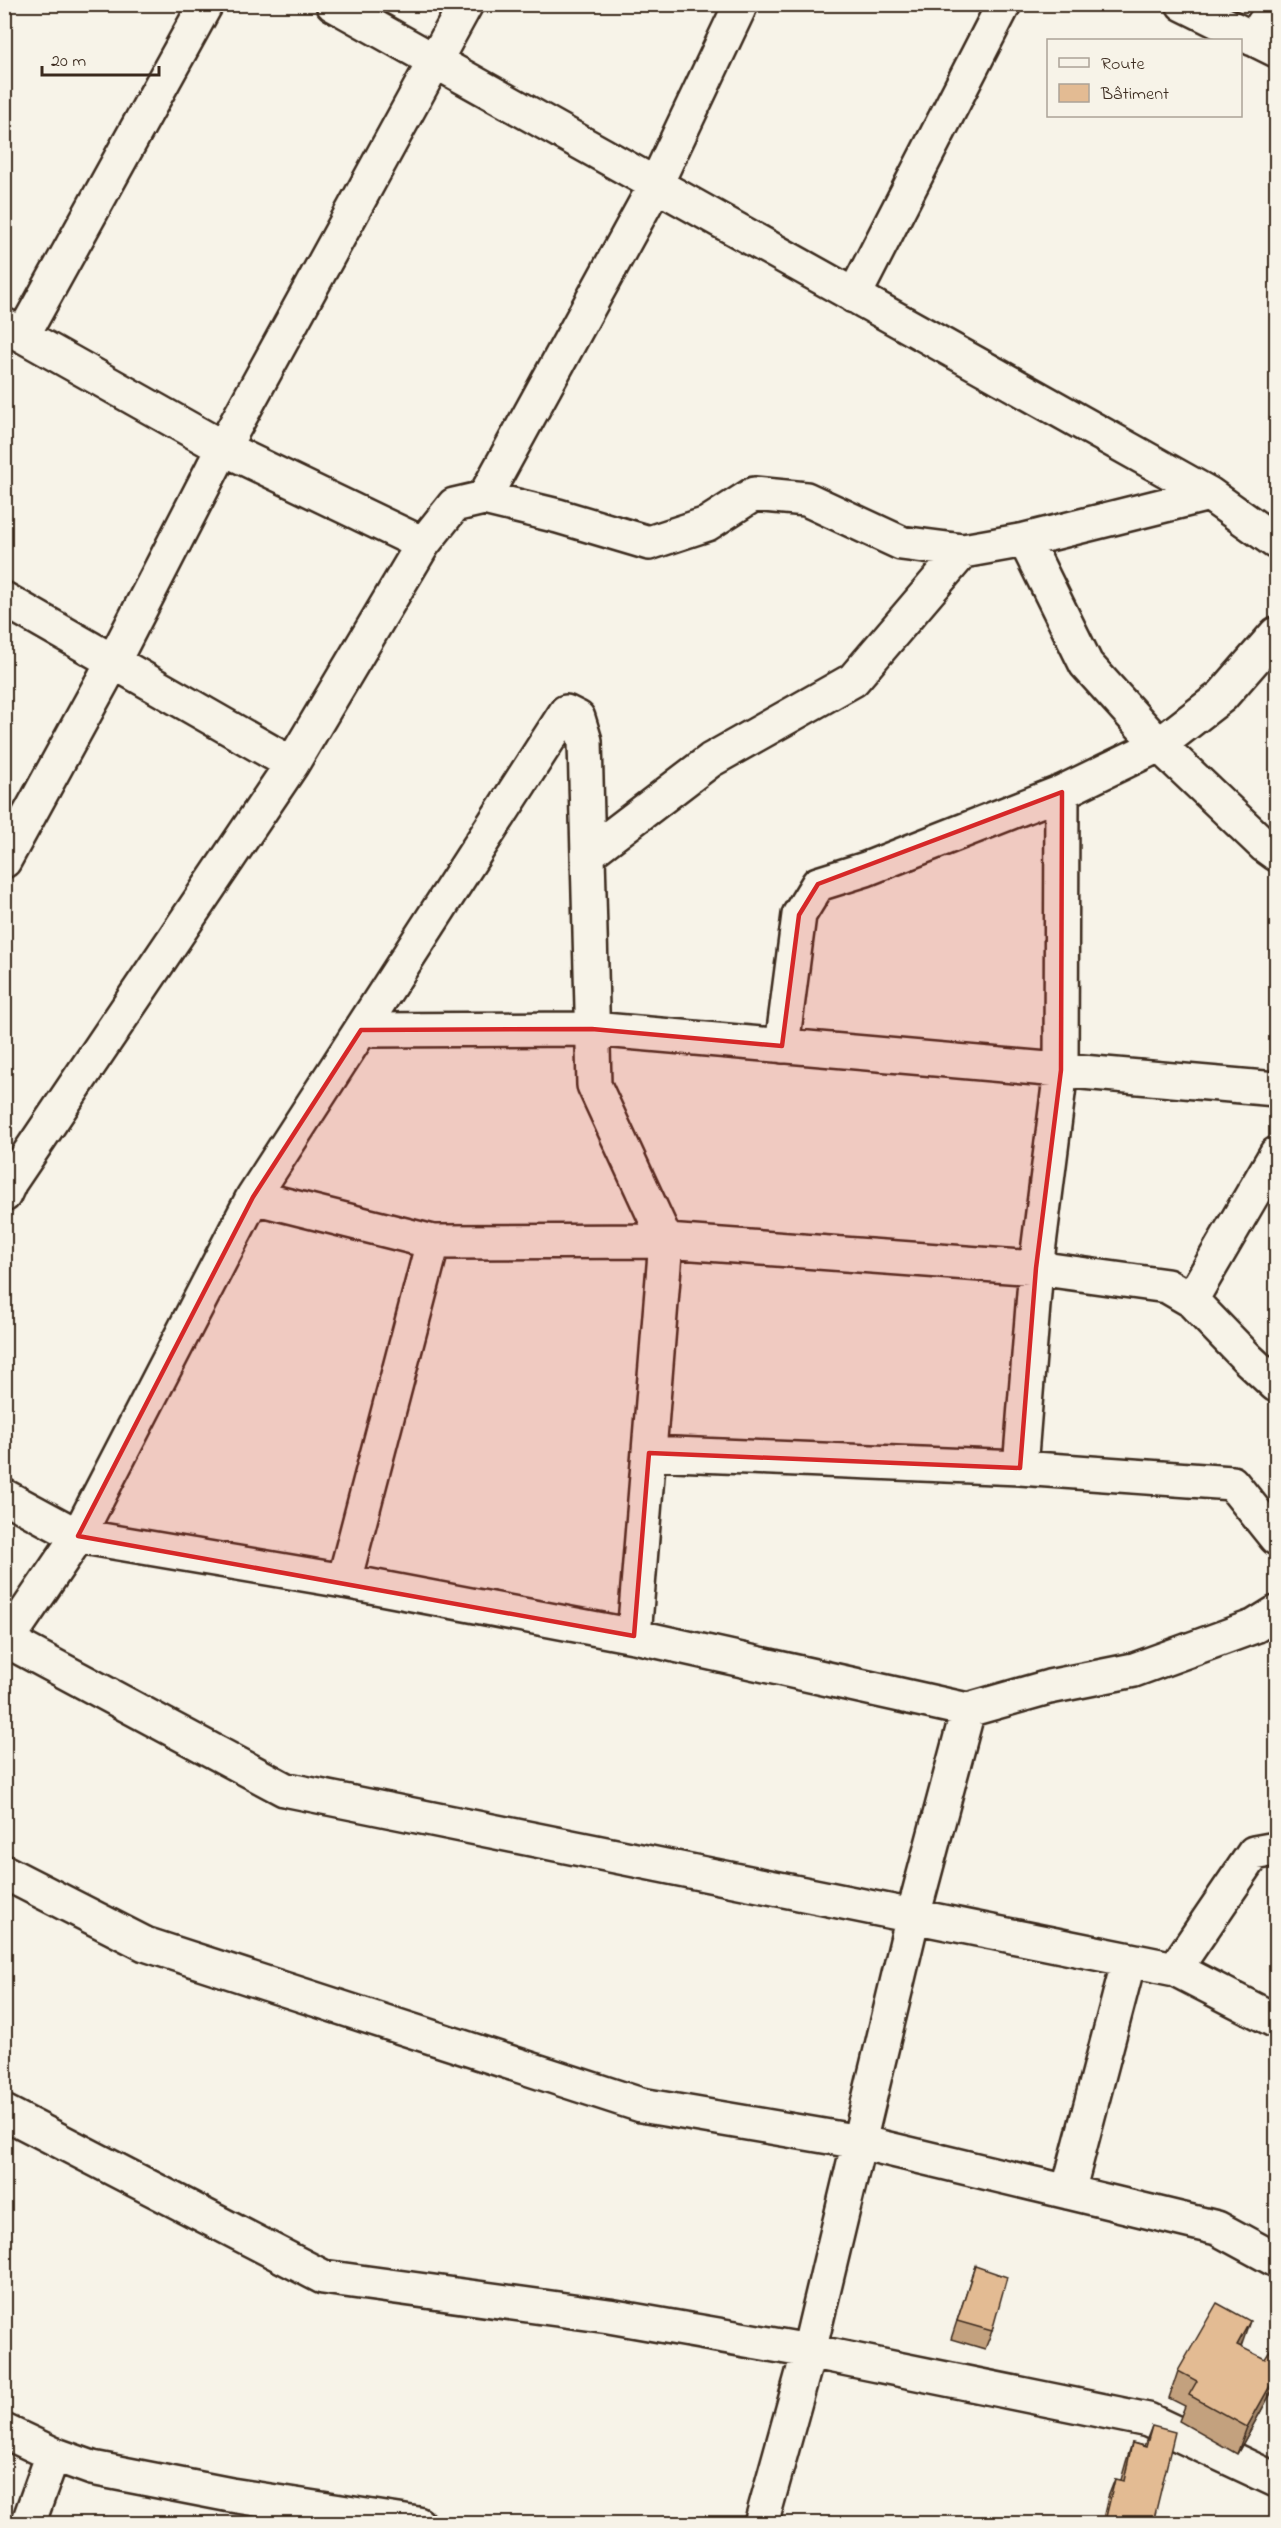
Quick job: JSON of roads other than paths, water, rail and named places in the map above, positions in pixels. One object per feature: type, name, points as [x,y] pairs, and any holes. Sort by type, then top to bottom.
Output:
[{"type":"street","points":[[206,4],[14,330],[223,448],[423,544]]},
{"type":"street","points":[[333,4],[1209,494],[1276,542]]},
{"type":"street","points":[[4,861],[113,662],[223,448],[466,4]]},
{"type":"street","points":[[484,498],[655,186],[741,4]]},
{"type":"street","points":[[854,296],[1004,4]]},
{"type":"street","points":[[1183,4],[1265,44],[1276,6]]},
{"type":"street","points":[[4,1196],[10,1182],[292,764],[423,544],[454,505],[484,498],[558,516],[649,543],[707,524],[754,494],[806,499],[901,543],[963,551],[1025,540],[1209,494]]},
{"type":"street","points":[[1025,540],[1086,664],[1159,745],[1276,854]]},
{"type":"street","points":[[588,854],[711,760],[853,680],[963,551]]},
{"type":"street","points":[[4,599],[292,764]]},
{"type":"street","points":[[782,1046],[799,915],[818,884],[866,869],[1062,792],[1159,745],[1222,696],[1276,634]]},
{"type":"street","points":[[634,1636],[666,1241],[594,1085],[585,741],[578,718],[566,712],[253,1197],[78,1536],[6,1642],[284,1789],[1175,1969],[1276,2022]]},
{"type":"street","points":[[1020,1468],[1036,1268],[1062,1070],[1062,792]]},
{"type":"street","points":[[361,1030],[592,1029],[1276,1089]]},
{"type":"street","points":[[1191,1300],[1276,1154]]},
{"type":"street","points":[[253,1197],[433,1242],[666,1241],[1036,1268],[1167,1286],[1191,1300],[1276,1385]]},
{"type":"street","points":[[344,1581],[433,1242]]},
{"type":"street","points":[[649,1453],[1020,1468],[1232,1483],[1276,1538]]},
{"type":"street","points":[[4,1496],[78,1536],[344,1581],[634,1636],[968,1710],[1049,1688],[1134,1670],[1255,1626],[1276,1613]]},
{"type":"street","points":[[761,2523],[809,2351],[913,1916],[968,1710]]},
{"type":"street","points":[[1175,1969],[1254,1853],[1276,1849]]},
{"type":"street","points":[[4,1872],[145,1944],[630,2102],[859,2142],[1217,2228],[1276,2260]]},
{"type":"street","points":[[1068,2192],[1129,1960]]},
{"type":"street","points":[[4,2112],[323,2277],[609,2316],[809,2351],[1148,2420],[1276,2480]]},
{"type":"street","points":[[4,2431],[53,2454],[92,2468],[231,2495],[418,2523]]},
{"type":"street","points":[[28,2523],[53,2454]]}]
